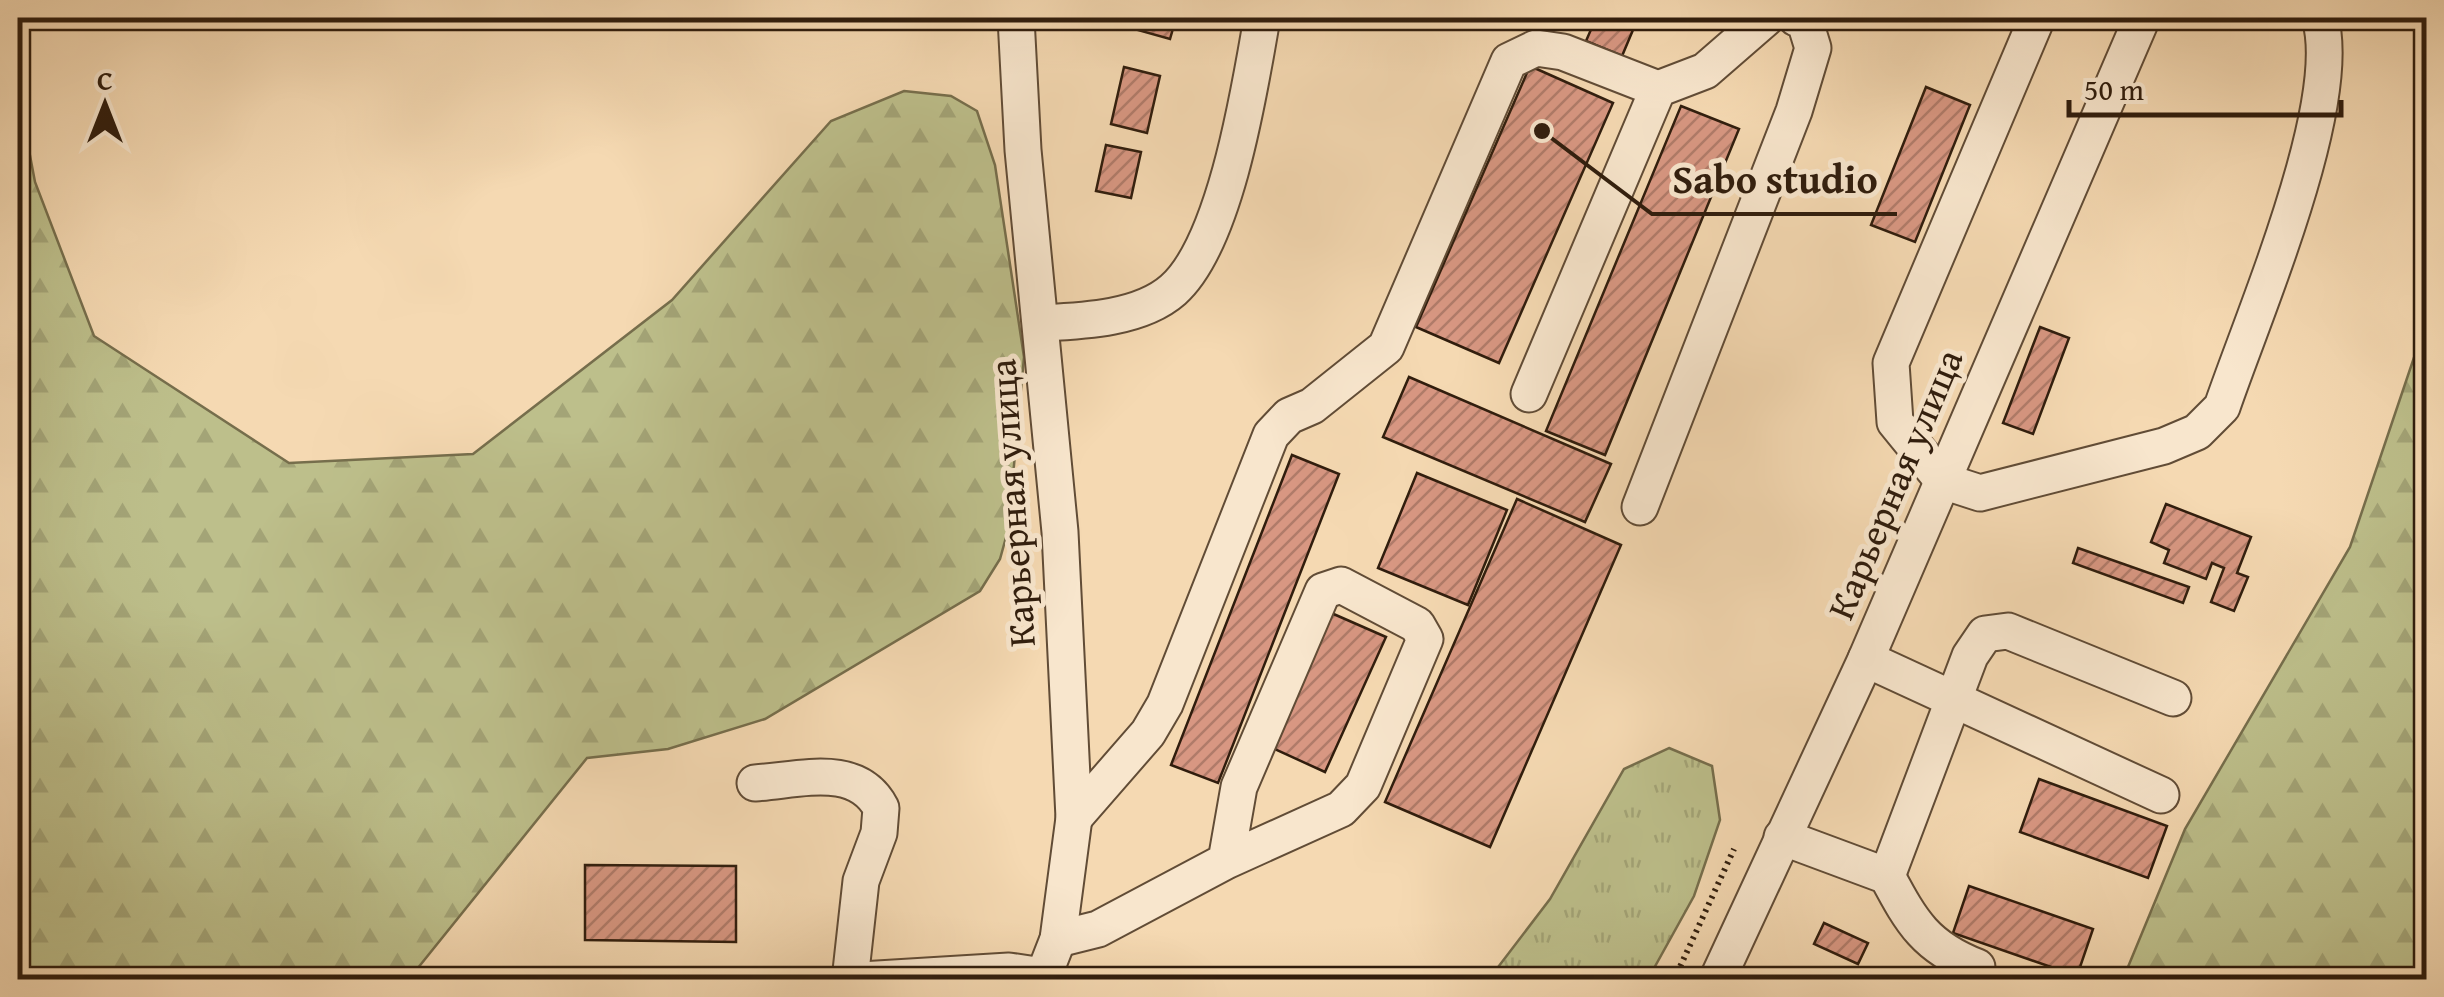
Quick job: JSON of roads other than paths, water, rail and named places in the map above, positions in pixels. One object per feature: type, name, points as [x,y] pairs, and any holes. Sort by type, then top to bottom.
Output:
[{"type":"street","name":"Карьерная улица","points":[[1016,18],[1023,150],[1060,532],[1074,818],[1058,938],[1043,978]]},
{"type":"street","points":[[1041,323],[1139,309],[1173,290],[1199,251],[1238,155],[1262,18]]},
{"type":"street","points":[[1074,818],[1148,732],[1165,704],[1271,435],[1289,416],[1312,406],[1386,347],[1510,61],[1536,48],[1563,52],[1658,90],[1705,71],[1766,18]]},
{"type":"street","points":[[1640,507],[1794,110],[1813,48],[1805,22],[1796,18]]},
{"type":"street","points":[[2037,18],[1891,363],[1895,422],[1943,481],[1980,493],[2164,446],[2197,432],[2222,407],[2315,135],[2327,42],[2320,18]]},
{"type":"street","name":"Карьерная улица","points":[[1717,980],[1866,659],[2142,18]]},
{"type":"street","points":[[1529,394],[1658,90]]},
{"type":"street","points":[[1058,938],[1098,929],[1226,861],[1342,809],[1363,786],[1424,639],[1418,625],[1341,585],[1323,591],[1239,787],[1226,861]]},
{"type":"street","points":[[1887,876],[1970,656],[1985,634],[2008,630],[2173,698]]},
{"type":"street","points":[[1866,659],[2161,796]]},
{"type":"street","points":[[756,783],[844,777],[865,785],[882,808],[879,834],[861,880],[850,980]]},
{"type":"street","points":[[1782,837],[1887,876],[1914,926],[1945,955],[1977,967]]},
{"type":"street","points":[[862,980],[1009,970],[1043,978]]},
{"type":"place","name":"Sabo studio","points":[[1542,131]]}]
